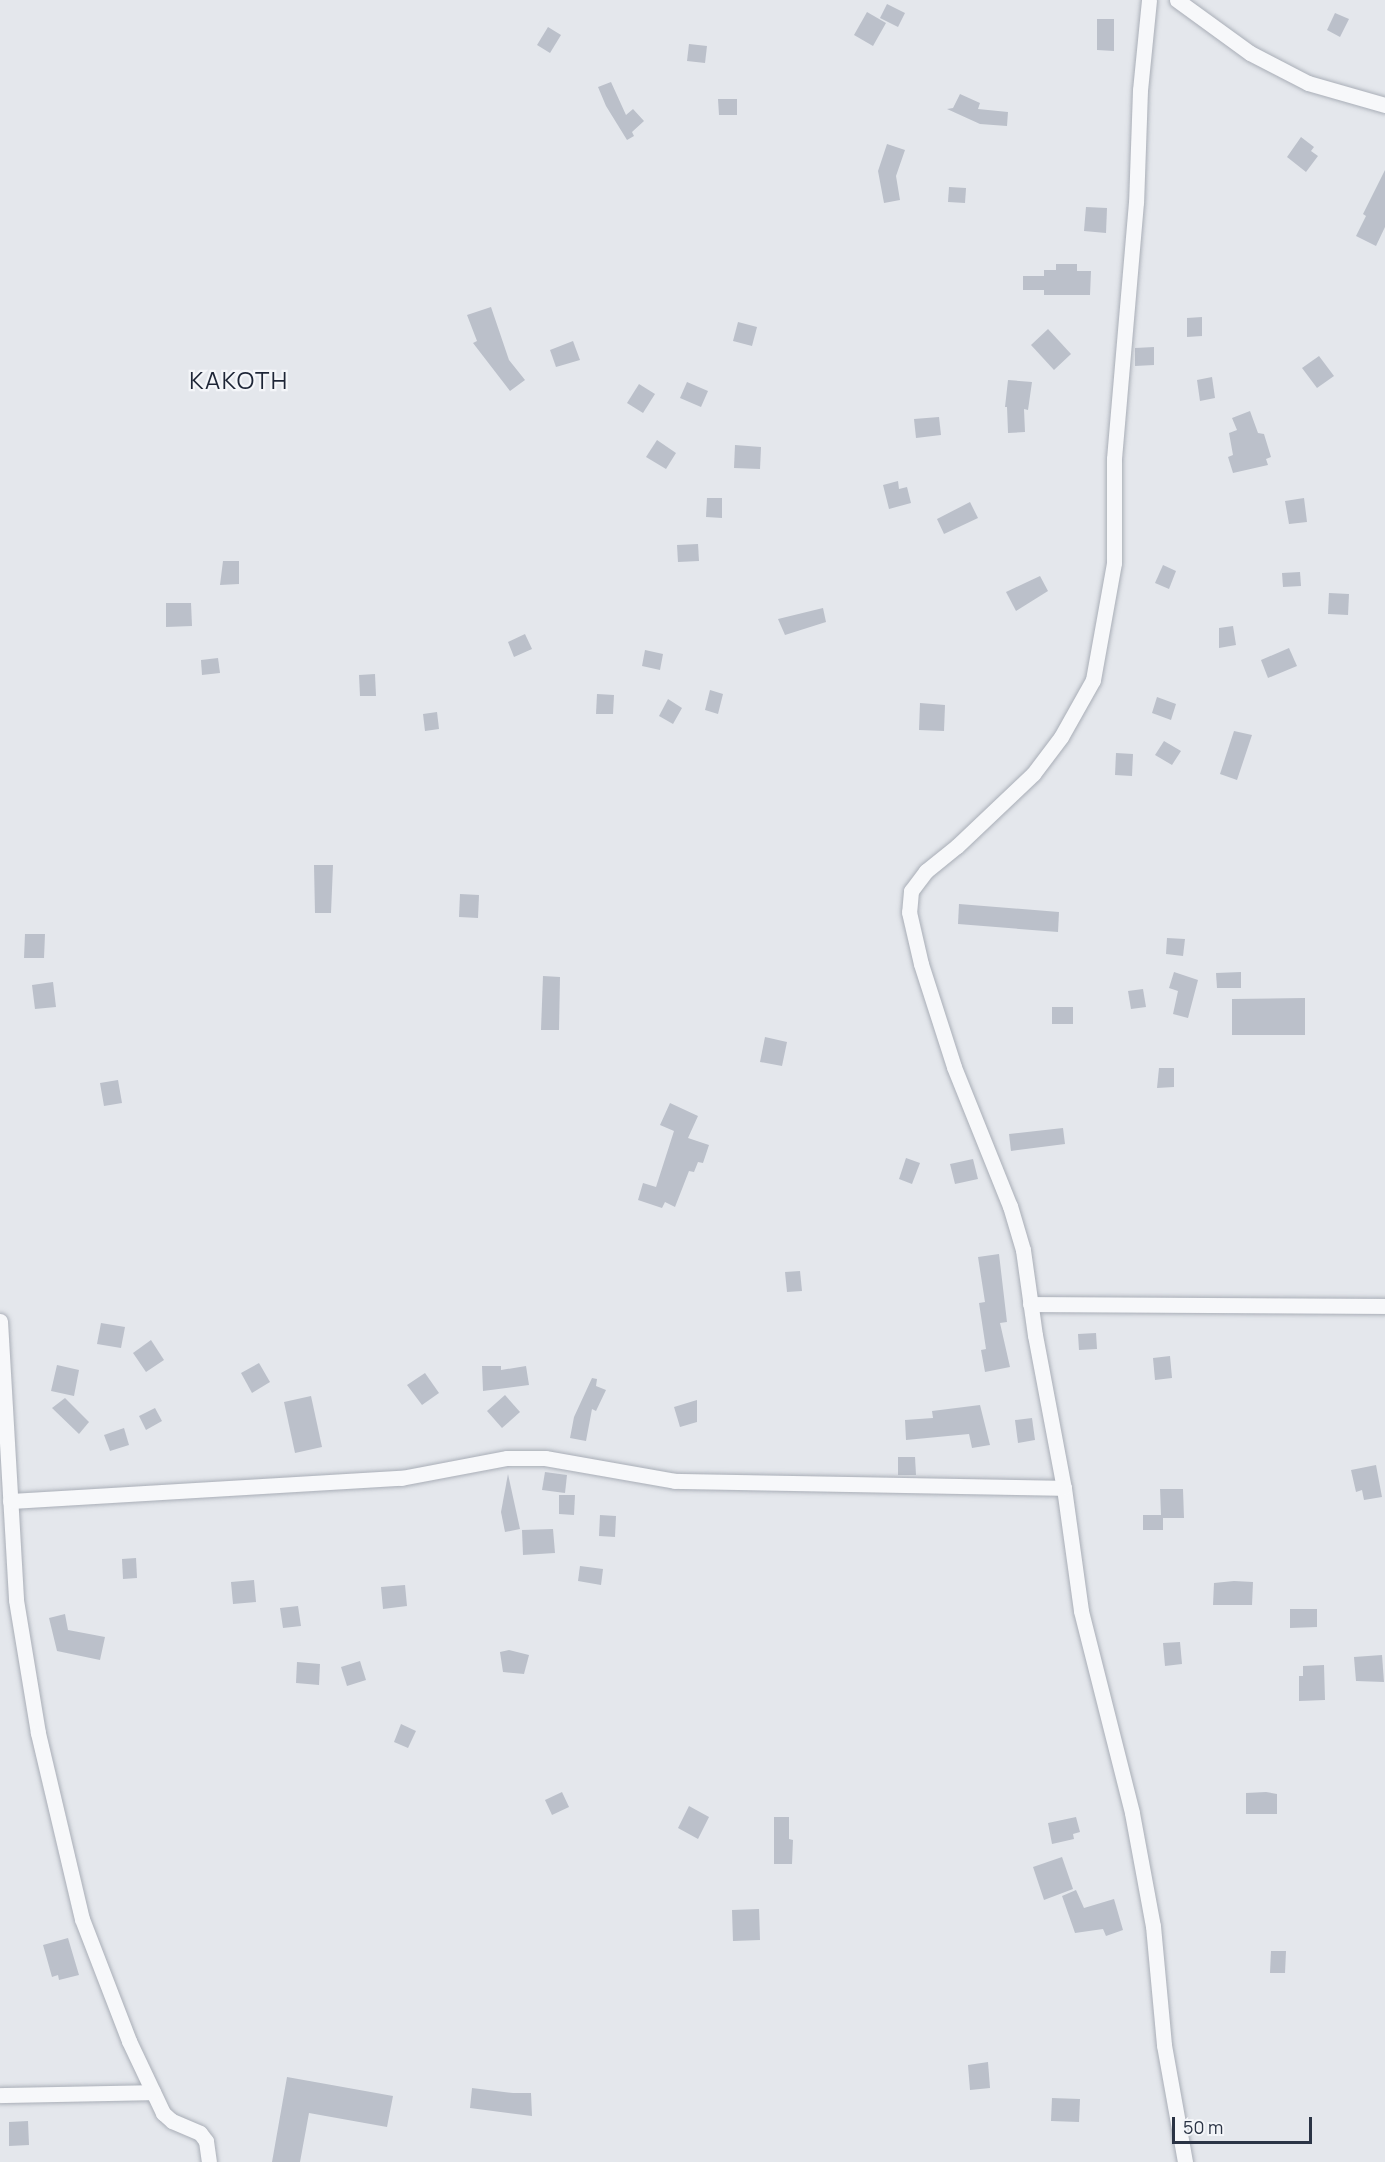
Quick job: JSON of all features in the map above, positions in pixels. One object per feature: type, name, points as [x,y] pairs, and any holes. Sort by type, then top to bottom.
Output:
[{"type":"street","points":[[1149,0],[1140,90],[1136,202],[1113,459],[1114,563],[1093,680],[1061,736],[1033,774],[957,846],[926,871],[911,891],[909,912],[921,964],[954,1067],[1010,1206],[1023,1250],[1030,1304],[1064,1488],[1081,1611],[1132,1813],[1153,1926],[1164,2045],[1185,2162]]},
{"type":"street","points":[[1177,0],[1250,53],[1308,84],[1385,105]]},
{"type":"street","points":[[1030,1304],[1385,1306]]},
{"type":"street","points":[[0,1321],[16,1600],[38,1733],[82,1919],[129,2041],[153,2092],[164,2113],[172,2121],[200,2133],[206,2141],[209,2162]]},
{"type":"street","points":[[10,1501],[401,1478],[507,1458],[545,1458],[675,1481],[1064,1488]]},
{"type":"street","points":[[0,2095],[153,2092]]},
{"type":"building","points":[[887,4],[905,13],[898,27],[880,18]]},
{"type":"building","points":[[867,12],[886,23],[873,46],[854,35]]},
{"type":"building","points":[[1335,13],[1349,19],[1340,37],[1327,30]]},
{"type":"building","points":[[1097,19],[1114,19],[1114,51],[1097,50]]},
{"type":"building","points":[[548,27],[561,35],[550,53],[537,45]]},
{"type":"building","points":[[689,44],[707,46],[705,63],[687,61]]},
{"type":"building","points":[[611,82],[626,115],[633,109],[644,121],[632,132],[634,136],[627,140],[606,106],[598,87]]},
{"type":"building","points":[[960,94],[980,103],[978,109],[1008,112],[1007,126],[980,124],[947,109],[953,108]]},
{"type":"building","points":[[718,99],[737,99],[737,115],[719,115]]},
{"type":"building","points":[[1301,137],[1314,147],[1311,151],[1318,156],[1306,172],[1287,157]]},
{"type":"building","points":[[887,144],[905,150],[896,176],[900,200],[884,203],[878,171]]},
{"type":"building","points":[[1385,170],[1385,227],[1376,246],[1356,236],[1366,216],[1363,214]]},
{"type":"building","points":[[949,187],[966,188],[965,203],[948,202]]},
{"type":"building","points":[[1086,207],[1107,208],[1106,233],[1084,231]]},
{"type":"building","points":[[1056,264],[1077,264],[1077,271],[1091,271],[1090,295],[1044,295],[1044,290],[1023,290],[1023,276],[1044,276],[1044,270],[1056,270]]},
{"type":"building","points":[[491,307],[509,360],[525,380],[510,391],[473,343],[477,341],[467,315]]},
{"type":"building","points":[[1202,317],[1202,336],[1187,337],[1187,318]]},
{"type":"building","points":[[738,322],[757,327],[752,346],[733,341]]},
{"type":"building","points":[[1048,329],[1071,354],[1054,370],[1031,345]]},
{"type":"building","points":[[573,341],[580,360],[556,367],[550,350]]},
{"type":"building","points":[[1154,347],[1154,365],[1135,366],[1135,348]]},
{"type":"building","points":[[1319,356],[1334,376],[1317,388],[1302,368]]},
{"type":"building","points":[[1212,377],[1215,398],[1200,401],[1197,380]]},
{"type":"building","points":[[1008,380],[1032,382],[1028,410],[1024,409],[1025,432],[1008,433],[1007,407],[1005,407]]},
{"type":"building","points":[[687,382],[708,391],[701,407],[680,398]]},
{"type":"building","points":[[639,384],[655,394],[643,413],[627,403]]},
{"type":"building","points":[[1250,411],[1258,433],[1264,434],[1271,457],[1266,459],[1268,465],[1233,473],[1228,457],[1233,455],[1229,433],[1237,430],[1232,418]]},
{"type":"building","points":[[939,417],[941,435],[916,438],[914,419]]},
{"type":"building","points":[[657,440],[676,453],[666,469],[646,457]]},
{"type":"building","points":[[735,445],[761,447],[760,469],[734,468]]},
{"type":"building","points":[[898,481],[899,489],[907,487],[911,503],[889,509],[883,485]]},
{"type":"building","points":[[707,498],[722,498],[722,518],[706,517]]},
{"type":"building","points":[[1304,498],[1307,522],[1289,524],[1285,501]]},
{"type":"building","points":[[970,502],[978,518],[944,534],[937,519]]},
{"type":"building","points":[[698,544],[699,561],[678,562],[677,545]]},
{"type":"building","points":[[223,561],[239,561],[239,584],[220,585]]},
{"type":"building","points":[[1163,565],[1176,571],[1169,589],[1155,583]]},
{"type":"building","points":[[1300,572],[1301,586],[1283,587],[1282,573]]},
{"type":"building","points":[[1040,576],[1048,591],[1016,611],[1006,592]]},
{"type":"building","points":[[1329,593],[1349,594],[1348,615],[1328,614]]},
{"type":"building","points":[[166,603],[191,603],[192,626],[166,627]]},
{"type":"building","points":[[823,608],[826,622],[785,635],[778,619]]},
{"type":"building","points":[[1233,626],[1236,645],[1219,648],[1219,628]]},
{"type":"building","points":[[525,634],[532,649],[514,657],[508,642]]},
{"type":"building","points":[[1289,648],[1297,666],[1268,678],[1261,660]]},
{"type":"building","points":[[645,650],[663,654],[660,670],[642,666]]},
{"type":"building","points":[[218,658],[220,673],[202,675],[201,660]]},
{"type":"building","points":[[375,674],[376,696],[360,696],[359,675]]},
{"type":"building","points":[[710,690],[723,694],[718,714],[705,710]]},
{"type":"building","points":[[597,694],[614,695],[613,714],[596,714]]},
{"type":"building","points":[[1157,697],[1176,704],[1171,720],[1152,713]]},
{"type":"building","points":[[668,699],[682,708],[673,724],[659,716]]},
{"type":"building","points":[[920,703],[945,705],[944,731],[919,730]]},
{"type":"building","points":[[437,712],[439,729],[425,731],[423,714]]},
{"type":"building","points":[[1234,731],[1252,735],[1237,780],[1220,774]]},
{"type":"building","points":[[1164,741],[1181,751],[1172,765],[1155,755]]},
{"type":"building","points":[[1116,753],[1133,754],[1132,776],[1115,775]]},
{"type":"building","points":[[314,865],[333,865],[331,913],[315,913]]},
{"type":"building","points":[[460,894],[479,895],[478,918],[459,917]]},
{"type":"building","points":[[959,904],[1059,912],[1058,932],[958,924]]},
{"type":"building","points":[[25,934],[45,934],[44,958],[24,958]]},
{"type":"building","points":[[1167,938],[1185,939],[1183,956],[1166,954]]},
{"type":"building","points":[[1174,972],[1198,980],[1188,1018],[1173,1014],[1178,991],[1169,988]]},
{"type":"building","points":[[1241,972],[1241,988],[1217,988],[1216,973]]},
{"type":"building","points":[[543,976],[560,977],[559,1030],[541,1030]]},
{"type":"building","points":[[53,982],[56,1007],[35,1009],[32,985]]},
{"type":"building","points":[[1143,989],[1146,1007],[1131,1009],[1128,991]]},
{"type":"building","points":[[1305,998],[1305,1035],[1232,1035],[1232,999]]},
{"type":"building","points":[[1052,1007],[1073,1007],[1073,1024],[1052,1024]]},
{"type":"building","points":[[765,1037],[787,1042],[782,1066],[760,1062]]},
{"type":"building","points":[[1159,1068],[1174,1068],[1174,1087],[1157,1088]]},
{"type":"building","points":[[118,1080],[122,1103],[104,1106],[100,1083]]},
{"type":"building","points":[[670,1103],[698,1116],[688,1138],[709,1145],[703,1163],[698,1162],[694,1172],[689,1171],[675,1207],[665,1202],[662,1208],[638,1200],[643,1183],[656,1187],[674,1131],[660,1125]]},
{"type":"building","points":[[1063,1128],[1065,1144],[1011,1151],[1009,1134]]},
{"type":"building","points":[[906,1158],[920,1163],[912,1184],[899,1179]]},
{"type":"building","points":[[973,1159],[978,1179],[955,1184],[950,1164]]},
{"type":"building","points":[[999,1254],[1007,1322],[1000,1323],[1010,1367],[985,1372],[981,1350],[986,1349],[979,1303],[985,1302],[978,1257]]},
{"type":"building","points":[[800,1271],[802,1291],[787,1292],[785,1272]]},
{"type":"building","points":[[101,1323],[125,1327],[121,1348],[97,1344]]},
{"type":"building","points":[[1096,1333],[1097,1349],[1079,1350],[1078,1334]]},
{"type":"building","points":[[151,1340],[164,1360],[146,1372],[133,1353]]},
{"type":"building","points":[[1170,1356],[1172,1378],[1155,1380],[1153,1358]]},
{"type":"building","points":[[259,1363],[270,1382],[252,1393],[241,1373]]},
{"type":"building","points":[[57,1365],[79,1370],[74,1396],[51,1391]]},
{"type":"building","points":[[482,1366],[501,1366],[501,1370],[526,1366],[529,1385],[483,1391]]},
{"type":"building","points":[[425,1373],[439,1393],[422,1405],[407,1385]]},
{"type":"building","points":[[592,1378],[597,1379],[596,1386],[606,1390],[596,1411],[592,1409],[586,1441],[570,1438],[574,1417]]},
{"type":"building","points":[[505,1395],[520,1412],[502,1428],[487,1411]]},
{"type":"building","points":[[311,1396],[322,1447],[295,1453],[284,1402]]},
{"type":"building","points":[[65,1398],[89,1422],[79,1434],[52,1408]]},
{"type":"building","points":[[697,1400],[697,1422],[680,1427],[674,1407]]},
{"type":"building","points":[[980,1405],[990,1445],[972,1448],[969,1434],[906,1440],[905,1420],[933,1418],[932,1411]]},
{"type":"building","points":[[155,1408],[162,1421],[146,1430],[139,1416]]},
{"type":"building","points":[[1032,1418],[1035,1440],[1018,1443],[1015,1420]]},
{"type":"building","points":[[124,1428],[129,1445],[110,1451],[104,1435]]},
{"type":"building","points":[[898,1457],[915,1457],[916,1475],[898,1475]]},
{"type":"building","points":[[1376,1465],[1382,1497],[1364,1500],[1362,1490],[1356,1492],[1351,1470]]},
{"type":"building","points":[[545,1472],[567,1475],[565,1493],[542,1490]]},
{"type":"building","points":[[508,1474],[520,1529],[505,1532],[501,1512]]},
{"type":"building","points":[[1160,1489],[1183,1489],[1184,1518],[1163,1518],[1163,1530],[1143,1530],[1143,1515],[1161,1515]]},
{"type":"building","points":[[559,1495],[575,1495],[574,1515],[559,1514]]},
{"type":"building","points":[[600,1515],[616,1516],[615,1537],[599,1536]]},
{"type":"building","points":[[553,1529],[555,1553],[523,1555],[522,1530]]},
{"type":"building","points":[[136,1558],[137,1578],[123,1579],[122,1559]]},
{"type":"building","points":[[580,1566],[603,1569],[601,1585],[578,1581]]},
{"type":"building","points":[[254,1580],[256,1602],[233,1604],[231,1582]]},
{"type":"building","points":[[1253,1582],[1252,1605],[1213,1605],[1214,1583]]},
{"type":"building","points":[[405,1585],[407,1606],[383,1609],[381,1587]]},
{"type":"building","points":[[298,1606],[301,1626],[283,1628],[280,1608]]},
{"type":"building","points":[[1290,1609],[1317,1609],[1317,1627],[1290,1628]]},
{"type":"building","points":[[65,1614],[68,1630],[105,1637],[100,1660],[57,1651],[49,1618]]},
{"type":"building","points":[[1180,1642],[1182,1664],[1165,1666],[1163,1643]]},
{"type":"building","points":[[509,1650],[529,1655],[524,1674],[503,1672],[500,1652]]},
{"type":"building","points":[[1382,1655],[1384,1682],[1356,1681],[1354,1657]]},
{"type":"building","points":[[360,1661],[366,1680],[347,1686],[341,1667]]},
{"type":"building","points":[[297,1662],[320,1664],[319,1685],[296,1683]]},
{"type":"building","points":[[1324,1665],[1325,1700],[1299,1701],[1299,1676],[1303,1676],[1303,1666]]},
{"type":"building","points":[[401,1724],[416,1731],[408,1748],[394,1742]]},
{"type":"building","points":[[562,1792],[569,1807],[552,1815],[545,1800]]},
{"type":"building","points":[[1246,1793],[1277,1794],[1277,1814],[1246,1814]]},
{"type":"building","points":[[689,1806],[709,1817],[698,1839],[678,1828]]},
{"type":"building","points":[[774,1817],[789,1817],[789,1839],[793,1840],[792,1864],[774,1864]]},
{"type":"building","points":[[1076,1817],[1080,1832],[1073,1834],[1074,1839],[1052,1844],[1048,1823]]},
{"type":"building","points":[[1062,1857],[1073,1889],[1044,1900],[1033,1867]]},
{"type":"building","points":[[1076,1890],[1084,1908],[1114,1899],[1123,1930],[1106,1936],[1103,1929],[1075,1933],[1062,1896]]},
{"type":"building","points":[[759,1909],[760,1940],[733,1941],[732,1910]]},
{"type":"building","points":[[68,1938],[79,1975],[59,1980],[58,1975],[52,1977],[43,1945]]},
{"type":"building","points":[[1271,1951],[1286,1951],[1285,1973],[1270,1973]]},
{"type":"building","points":[[988,2062],[990,2088],[970,2090],[968,2065]]},
{"type":"building","points":[[287,2077],[393,2096],[387,2127],[309,2113],[300,2162],[272,2162]]},
{"type":"building","points":[[472,2088],[531,2093],[532,2116],[470,2108]]},
{"type":"building","points":[[1052,2098],[1080,2099],[1079,2122],[1051,2121]]},
{"type":"building","points":[[28,2121],[29,2145],[9,2146],[9,2122]]},
{"type":"district","name":"KAKOTH","points":[[239,380]]}]
